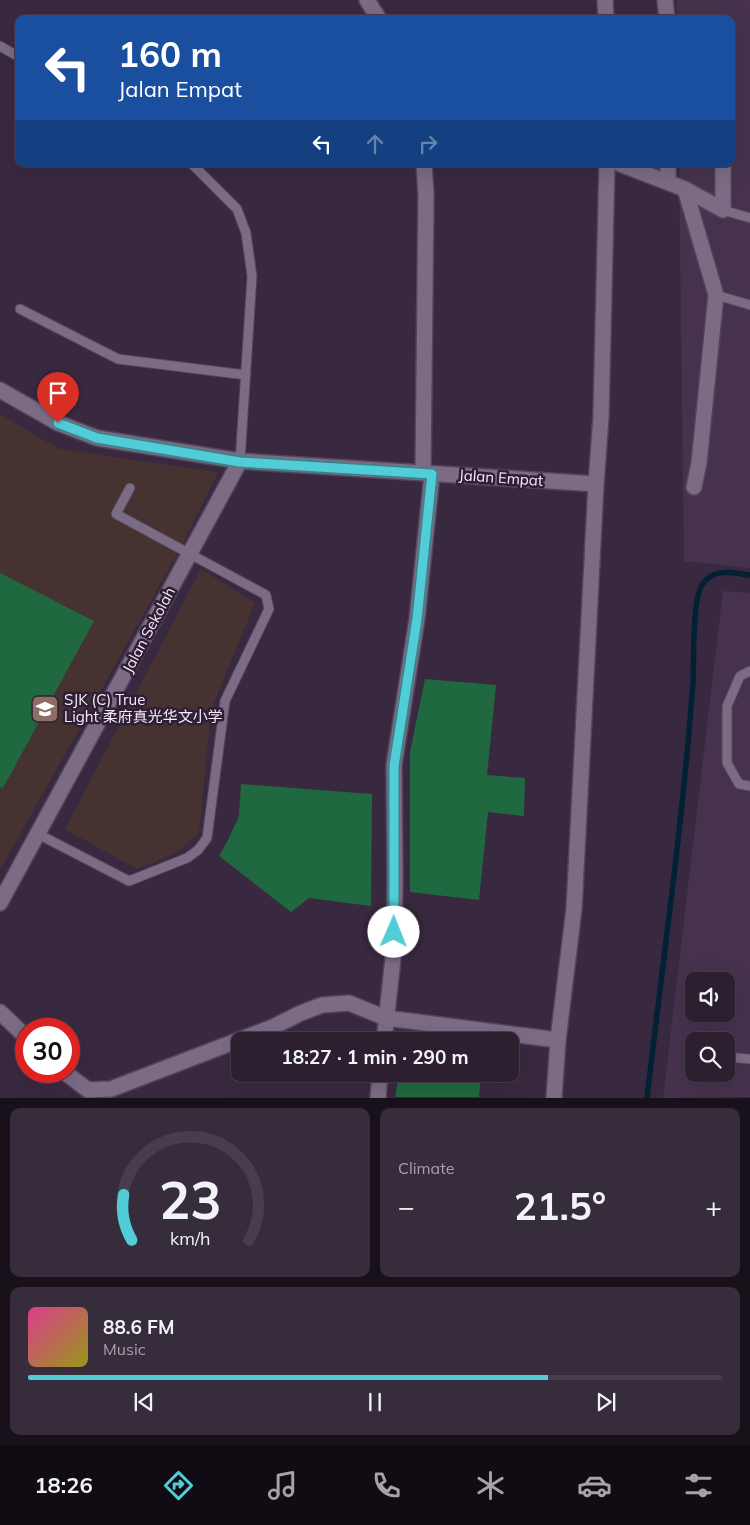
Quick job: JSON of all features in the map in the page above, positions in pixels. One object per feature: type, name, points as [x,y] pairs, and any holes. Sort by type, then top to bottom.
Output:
[{"type":"street","points":[[367,0],[376,15]]},
{"type":"street","points":[[606,0],[606,15]]},
{"type":"street","points":[[665,0],[667,15]]},
{"type":"street","points":[[385,1032],[394,950],[394,766],[417,619],[428,473],[424,167]]},
{"type":"street","points":[[554,1098],[558,1040],[574,910],[601,417],[607,167]]},
{"type":"street","points":[[628,167],[685,189],[723,210],[723,167]]},
{"type":"street","points":[[668,167],[668,182]]},
{"type":"street","points":[[685,189],[716,295],[694,487]]},
{"type":"street","name":"Jalan Empat","points":[[0,390],[58,423],[97,438],[240,462],[596,484]]},
{"type":"street","name":"Jalan Sekolah","points":[[0,903],[240,462]]},
{"type":"street","points":[[73,1083],[82,1094],[110,1089],[273,1028],[301,1013],[322,1005],[349,1003],[386,1018],[558,1040]]},
{"type":"street","points":[[0,1012],[15,1026]]},
{"type":"street","points":[[378,1098],[379,1082]]},
{"type":"lane","points":[[0,46],[15,55]]},
{"type":"lane","points":[[195,167],[237,209],[246,233],[252,276],[240,462]]},
{"type":"lane","points":[[723,210],[750,218]]},
{"type":"lane","points":[[716,295],[750,305]]},
{"type":"lane","points":[[20,309],[118,359],[246,375]]},
{"type":"lane","points":[[38,834],[129,881],[187,858],[198,850],[207,838],[224,702],[269,609],[266,594],[116,514],[130,488]]},
{"type":"lane","points":[[750,671],[740,676],[728,706],[727,763],[739,784],[750,786]]},
{"type":"lane","points":[[735,1058],[750,1059]]},
{"type":"shaded area","points":[[677,0],[750,0],[750,568],[684,561],[679,167],[735,167],[735,15],[677,15]]},
{"type":"shaded area","name":"SJK (C) True Light 柔府真光华文小学","points":[[0,414],[59,449],[218,472],[180,549],[0,870]]},
{"type":"shaded area","name":"SJK (C) True Light 柔府真光华文小学","points":[[201,569],[255,603],[211,710],[199,833],[176,853],[137,869],[65,829]]},
{"type":"shaded area","points":[[723,591],[750,593],[750,1097],[663,1098]]},
{"type":"green space","points":[[0,573],[94,621],[3,788],[0,787]]},
{"type":"green space","points":[[425,679],[496,685],[487,775],[525,778],[524,816],[488,812],[479,900],[410,892],[410,752]]},
{"type":"green space","points":[[241,784],[372,794],[371,906],[309,898],[291,912],[219,856],[239,816]]},
{"type":"green space","points":[[398,1082],[480,1082],[479,1097],[395,1097]]},
{"type":"waterway","points":[[647,1098],[684,786],[693,682],[694,631],[699,593],[707,579],[718,573],[750,575]]},
{"type":"place","name":"SJK (C) True Light 柔府真光华文小学","points":[[45,709]]},
{"type":"route","points":[[58,423],[97,438],[240,462],[432,474],[417,619],[394,766],[394,932]]}]
